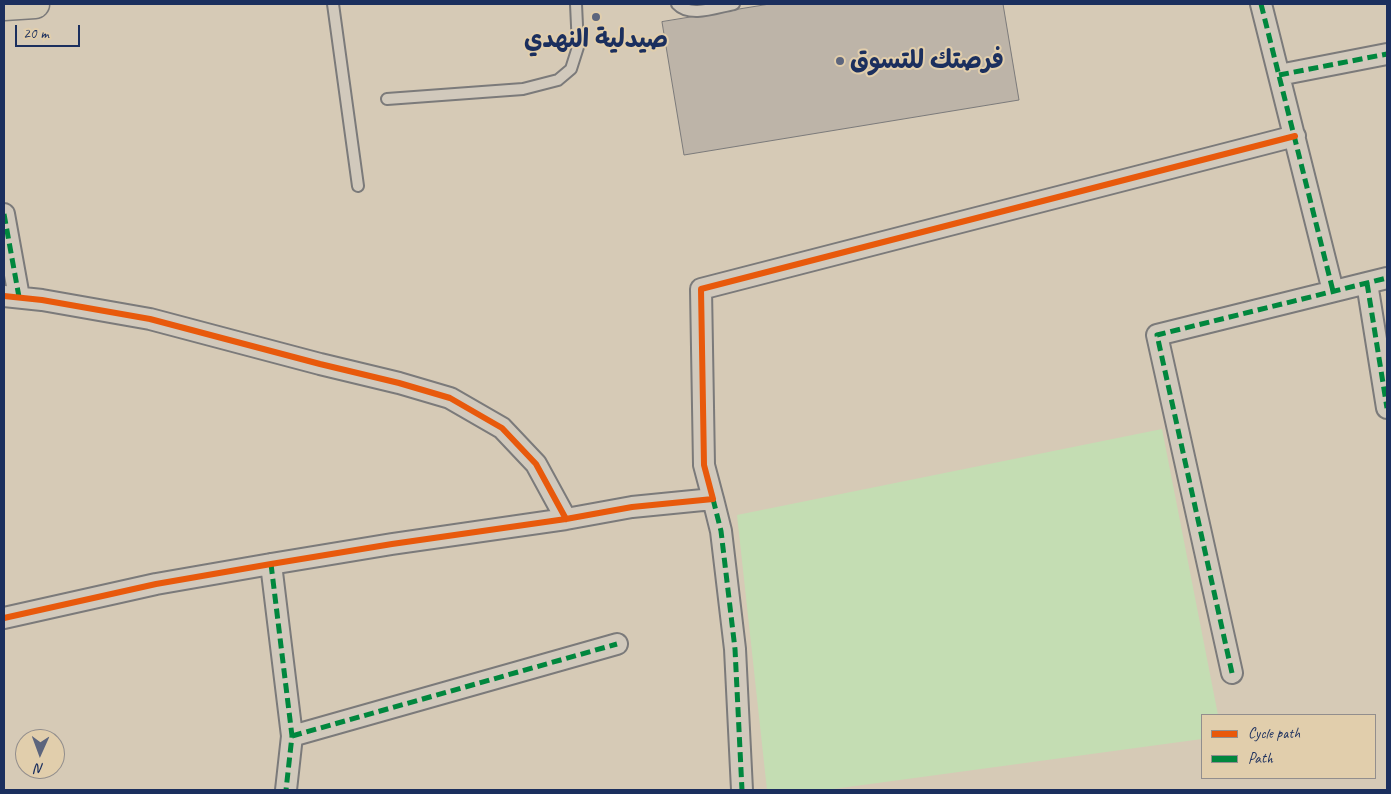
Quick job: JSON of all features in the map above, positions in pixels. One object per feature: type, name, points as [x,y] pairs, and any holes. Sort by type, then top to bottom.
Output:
[{"type":"highway","points":[[4,6],[35,4]]},
{"type":"street","points":[[1261,4],[1333,291]]},
{"type":"street","points":[[1279,75],[1387,54]]},
{"type":"street","points":[[742,790],[735,649],[721,531],[704,465],[701,289],[1294,136]]},
{"type":"street","points":[[4,214],[11,297],[42,300],[150,319],[399,383],[450,398],[502,428],[536,464],[566,519]]},
{"type":"street","points":[[1232,673],[1157,335],[1387,278]]},
{"type":"street","points":[[1367,283],[1387,408]]},
{"type":"street","points":[[4,618],[156,584],[402,542],[566,519],[632,507],[713,499]]},
{"type":"street","points":[[271,564],[292,736],[286,790]]},
{"type":"street","points":[[292,736],[617,644]]},
{"type":"lane","points":[[334,4],[358,186]]},
{"type":"lane","points":[[387,99],[523,89],[558,80],[571,69],[578,47],[576,4]]},
{"type":"lane","points":[[677,4],[692,12],[734,4]]},
{"type":"green space","points":[[1162,429],[1218,714],[1201,714],[1201,739],[826,790],[767,790],[737,515]]},
{"type":"building","name":"فرصتك للتسوق","points":[[770,4],[1003,4],[1019,100],[684,155],[662,22]]},
{"type":"marked path","points":[[1261,4],[1333,291]]},
{"type":"marked path","points":[[1279,75],[1387,54]]},
{"type":"marked path","points":[[4,214],[19,297]]},
{"type":"marked path","points":[[1232,673],[1157,335],[1387,278]]},
{"type":"marked path","points":[[1367,283],[1387,408]]},
{"type":"marked path","points":[[713,499],[721,531],[735,649],[742,790]]},
{"type":"marked path","points":[[271,564],[292,736],[286,790]]},
{"type":"marked path","points":[[292,736],[617,644]]},
{"type":"cycle path","points":[[4,618],[156,584],[271,564],[392,544],[566,519],[632,507],[713,499],[704,465],[701,289],[1295,136]]},
{"type":"cycle path","points":[[4,296],[42,300],[150,319],[399,383],[450,398],[502,428],[536,464],[566,519]]},
{"type":"place","name":"صيدلية النهدي","points":[[596,17]]},
{"type":"place","name":"فرصتك للتسوق","points":[[840,61]]}]
